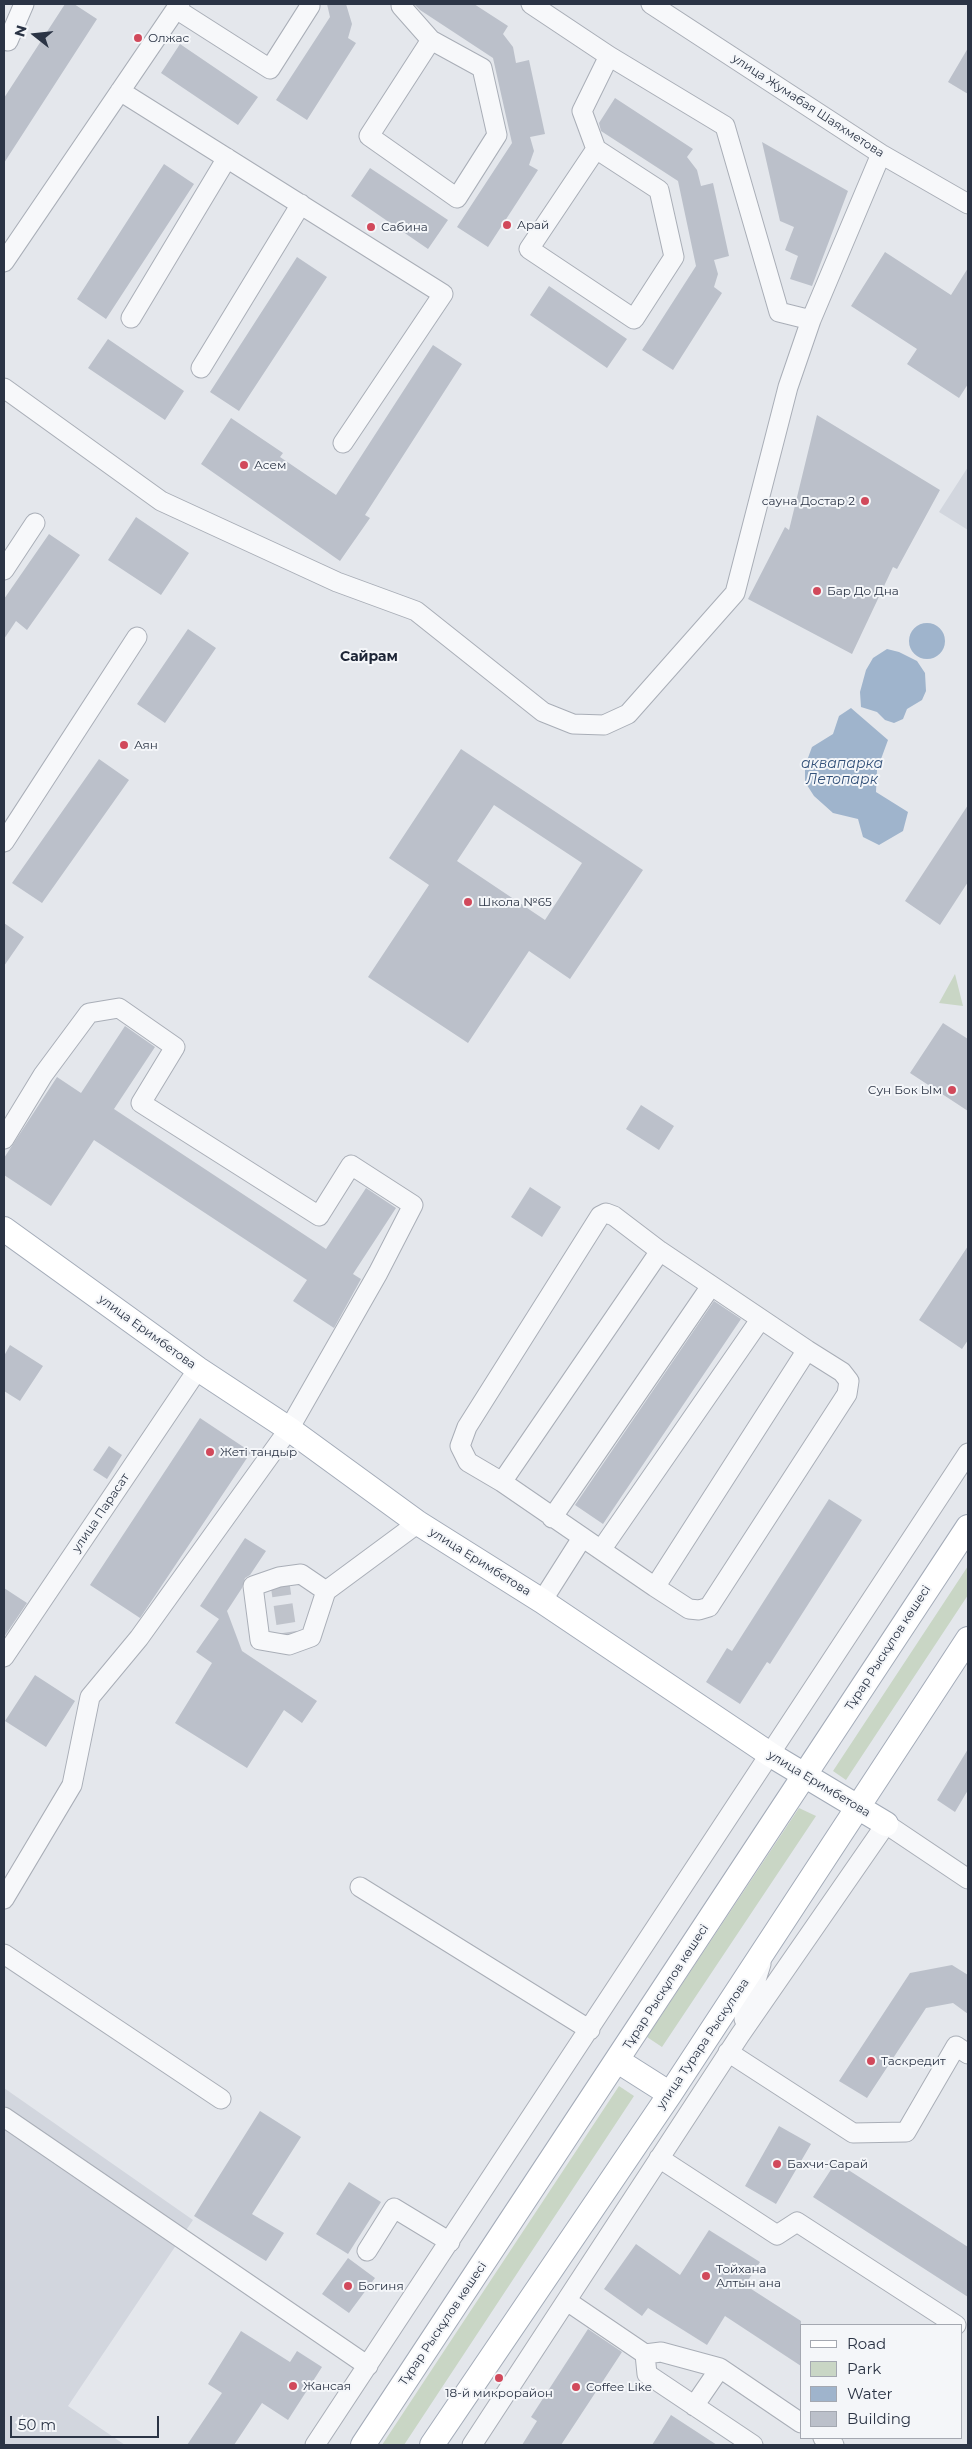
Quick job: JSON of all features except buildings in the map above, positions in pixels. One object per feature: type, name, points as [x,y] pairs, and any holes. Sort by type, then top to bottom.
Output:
[{"type":"main road","name":"улица Еримбетова","points":[[4,1229],[198,1369],[289,1429],[418,1523],[542,1601],[771,1755],[886,1824]]},
{"type":"main road","name":"Тұрар Рыскұлов көшесі","points":[[363,2445],[618,2061],[968,1527]]},
{"type":"main road","name":"улица Турара Рыскулова","points":[[432,2445],[670,2094],[968,1640]]},
{"type":"main road","points":[[618,2061],[670,2094]]},
{"type":"street","points":[[8,41],[24,4]]},
{"type":"street","points":[[4,262],[178,6],[270,69],[310,6],[309,4]]},
{"type":"street","points":[[402,4],[401,6],[431,40],[482,68],[497,135],[457,198],[369,136],[431,40]]},
{"type":"street","points":[[531,4],[609,56],[725,126],[779,312],[811,320]]},
{"type":"street","name":"улица Жумабая Шаяхметова","points":[[651,4],[881,154],[968,204]]},
{"type":"street","points":[[596,149],[529,249],[634,319],[674,257],[659,190],[596,149],[582,112],[609,56]]},
{"type":"street","points":[[120,91],[443,294],[342,443]]},
{"type":"street","points":[[4,388],[161,501],[337,582],[416,611],[543,712],[573,724],[604,725],[628,714],[735,593],[788,387],[811,320],[881,154]]},
{"type":"street","points":[[131,318],[227,158]]},
{"type":"street","points":[[201,368],[301,204]]},
{"type":"street","points":[[4,570],[35,523]]},
{"type":"street","points":[[4,842],[137,637]]},
{"type":"street","points":[[4,1139],[43,1075],[89,1013],[119,1008],[174,1047],[141,1103],[319,1216],[352,1165],[413,1205],[378,1273],[289,1429],[139,1638],[90,1698],[72,1785],[4,1899]]},
{"type":"street","points":[[606,1213],[614,1216],[660,1251],[712,1286],[760,1320],[842,1372],[849,1381],[847,1394],[709,1607],[699,1610],[689,1609],[552,1518],[502,1482],[468,1462],[460,1446],[467,1427],[600,1216],[606,1213]]},
{"type":"street","points":[[502,1482],[660,1251]]},
{"type":"street","points":[[552,1518],[712,1286]]},
{"type":"street","points":[[601,1550],[760,1320]]},
{"type":"street","points":[[655,1587],[807,1350]]},
{"type":"street","name":"улица Парасат","points":[[5,1654],[198,1369]]},
{"type":"street","points":[[315,2445],[590,2030],[968,1453]]},
{"type":"street","points":[[326,1591],[301,1574],[279,1577],[253,1586],[260,1640],[289,1645],[311,1637],[326,1591],[418,1523]]},
{"type":"street","points":[[542,1601],[582,1538]]},
{"type":"street","points":[[472,2445],[568,2301],[728,2052],[886,1824]]},
{"type":"street","name":"улица Еримбетова","points":[[886,1824],[968,1879]]},
{"type":"street","points":[[360,1887],[590,2030]]},
{"type":"street","points":[[740,2035],[764,1952]]},
{"type":"street","points":[[4,1954],[221,2098]]},
{"type":"street","points":[[728,2052],[853,2133],[906,2132],[956,2046],[968,2054]]},
{"type":"street","points":[[4,2117],[368,2366]]},
{"type":"street","points":[[659,2158],[777,2235],[797,2222],[954,2324]]},
{"type":"street","points":[[367,2251],[394,2208],[450,2242]]},
{"type":"street","points":[[568,2301],[645,2354],[661,2352],[720,2368],[800,2422]]},
{"type":"street","points":[[645,2354],[647,2374],[754,2445]]},
{"type":"street","points":[[694,2406],[720,2368]]},
{"type":"shaded area","points":[[968,467],[968,530],[939,512]]},
{"type":"shaded area","points":[[4,2088],[193,2220],[68,2406],[125,2445],[4,2445]]},
{"type":"green space","points":[[955,974],[963,1006],[939,1003]]},
{"type":"green space","points":[[968,1566],[968,1595],[846,1780],[833,1771]]},
{"type":"green space","points":[[799,1808],[816,1816],[662,2047],[647,2037]]},
{"type":"green space","points":[[619,2086],[634,2096],[404,2445],[382,2445]]},
{"type":"water","points":[[927,623],[940,628],[945,641],[940,654],[927,659],[914,654],[909,641],[914,628]]},
{"type":"water","points":[[887,649],[899,652],[917,661],[925,673],[926,691],[922,700],[907,709],[903,719],[894,723],[885,720],[877,712],[861,707],[860,692],[866,670],[873,658]]},
{"type":"water","name":"аквапарка Летопарк","points":[[851,708],[888,740],[877,770],[876,792],[908,812],[903,831],[879,845],[863,837],[858,819],[833,813],[814,796],[805,782],[805,766],[812,747],[833,734],[839,716]]},
{"type":"tunnel","points":[[279,1577],[289,1645]]},
{"type":"place","name":"Олжас","points":[[138,38]]},
{"type":"place","name":"Арай","points":[[507,225]]},
{"type":"place","name":"Сабина","points":[[371,227]]},
{"type":"place","name":"Асем","points":[[244,465]]},
{"type":"place","name":"сауна Достар 2","points":[[865,501]]},
{"type":"place","name":"Бар До Дна","points":[[817,591]]},
{"type":"place","name":"Аян","points":[[124,745]]},
{"type":"place","name":"Школа №65","points":[[468,902]]},
{"type":"place","name":"Сун Бок Ым","points":[[952,1090]]},
{"type":"place","name":"Жеті тандыр","points":[[210,1452]]},
{"type":"place","name":"Таскредит","points":[[871,2061]]},
{"type":"place","name":"Бахчи-Сарай","points":[[777,2164]]},
{"type":"place","name":"Тойхана Алтын ана","points":[[706,2276]]},
{"type":"place","name":"Богиня","points":[[348,2286]]},
{"type":"place","name":"18-й микрорайон","points":[[499,2378]]},
{"type":"place","name":"Жансая","points":[[293,2386]]},
{"type":"place","name":"Coffee Like","points":[[576,2387]]},
{"type":"district","name":"Сайрам","points":[[369,657]]}]
